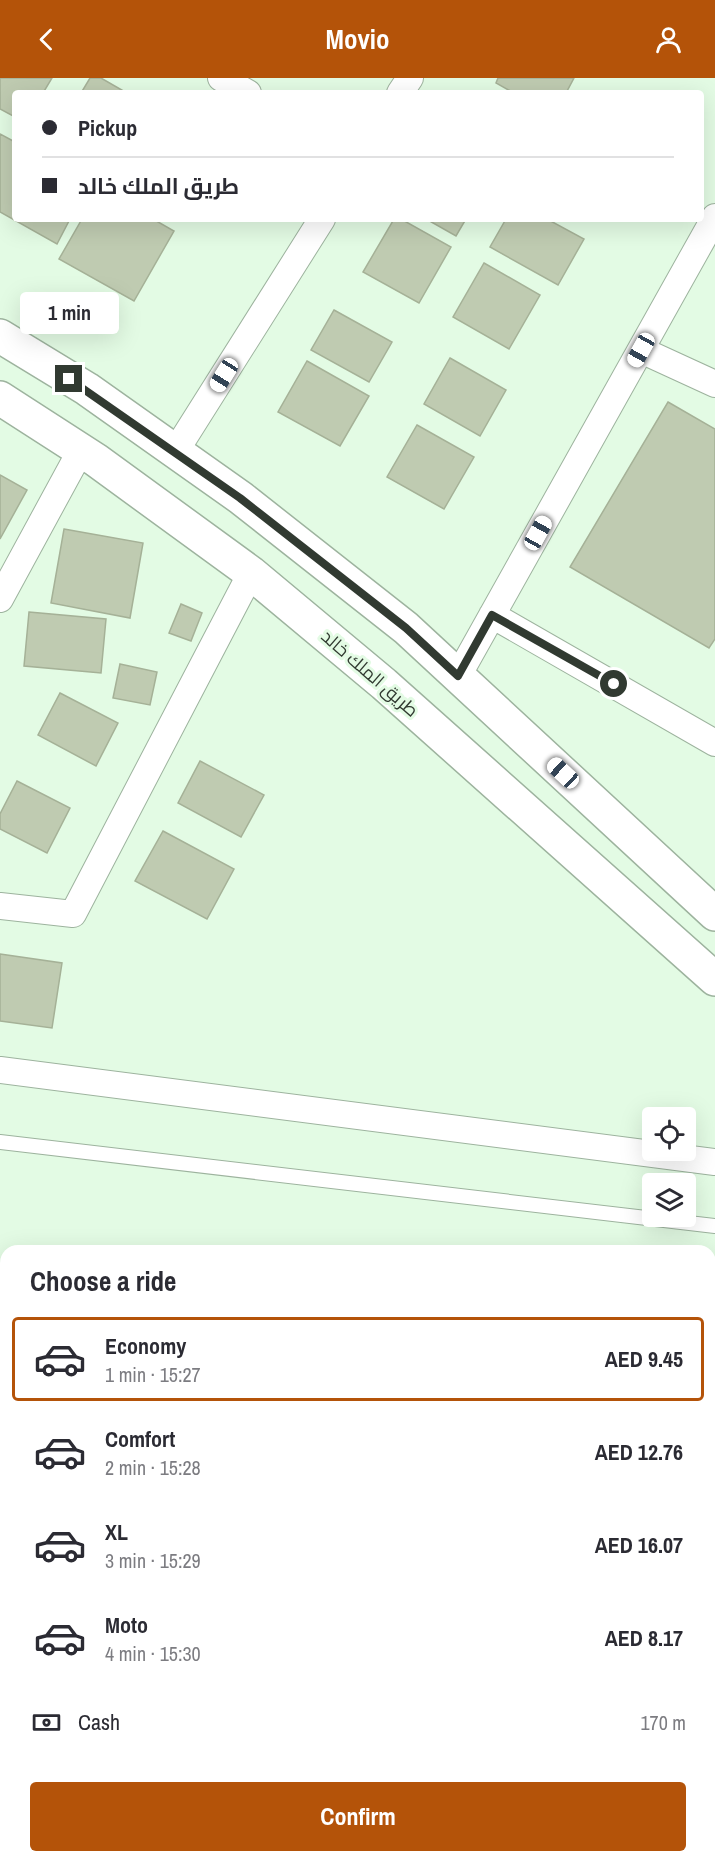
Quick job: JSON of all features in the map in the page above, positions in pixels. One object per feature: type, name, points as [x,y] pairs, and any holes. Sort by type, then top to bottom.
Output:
[{"type":"main road","points":[[0,336],[87,389],[240,498],[406,628],[715,914]]},
{"type":"main road","name":"طريق الملك خالد","points":[[0,398],[81,450],[251,573],[384,684],[715,979]]},
{"type":"street","points":[[221,78],[243,90]]},
{"type":"street","points":[[458,676],[715,217]]},
{"type":"street","points":[[176,453],[320,222]]},
{"type":"street","points":[[641,350],[715,384]]},
{"type":"street","points":[[0,600],[81,450]]},
{"type":"street","points":[[0,906],[73,914],[251,573]]},
{"type":"street","points":[[492,615],[715,742]]},
{"type":"street","points":[[0,1070],[715,1162]]},
{"type":"lane","points":[[0,1142],[715,1226]]},
{"type":"building","points":[[0,78],[52,78],[45,90],[12,90],[12,115],[0,109]]},
{"type":"building","points":[[90,78],[101,78],[122,90],[83,90]]},
{"type":"building","points":[[498,78],[574,78],[568,90],[509,90],[496,83]]},
{"type":"building","points":[[0,134],[12,140],[12,219],[0,212]]},
{"type":"building","points":[[18,222],[68,222],[57,244]]},
{"type":"building","points":[[80,222],[158,222],[174,231],[134,301],[59,259]]},
{"type":"building","points":[[392,222],[406,222],[451,247],[419,303],[363,272]]},
{"type":"building","points":[[431,222],[464,222],[456,236]]},
{"type":"building","points":[[504,222],[553,222],[584,239],[558,285],[490,247]]},
{"type":"building","points":[[484,263],[540,295],[509,349],[453,317]]},
{"type":"building","points":[[334,310],[392,342],[369,382],[311,350]]},
{"type":"building","points":[[450,358],[506,390],[480,436],[424,404]]},
{"type":"building","points":[[307,361],[369,396],[340,446],[278,412]]},
{"type":"building","points":[[668,402],[715,429],[715,639],[709,648],[570,567]]},
{"type":"building","points":[[417,425],[474,457],[444,509],[387,477]]},
{"type":"building","points":[[0,475],[27,490],[0,539]]},
{"type":"building","points":[[64,529],[143,543],[130,618],[51,603]]},
{"type":"building","points":[[181,604],[202,613],[191,641],[169,633]]},
{"type":"building","points":[[29,612],[106,619],[101,673],[24,666]]},
{"type":"building","points":[[120,664],[157,672],[150,705],[113,698]]},
{"type":"building","points":[[60,693],[118,723],[96,766],[38,735]]},
{"type":"building","points":[[200,761],[264,795],[241,837],[178,803]]},
{"type":"building","points":[[17,781],[70,808],[47,853],[0,829],[0,814]]},
{"type":"building","points":[[163,831],[234,869],[207,919],[135,881]]},
{"type":"building","points":[[0,954],[62,963],[52,1028],[0,1021]]},
{"type":"route","points":[[69,379],[87,389],[240,498],[406,628],[458,676],[492,615],[614,684]]}]
